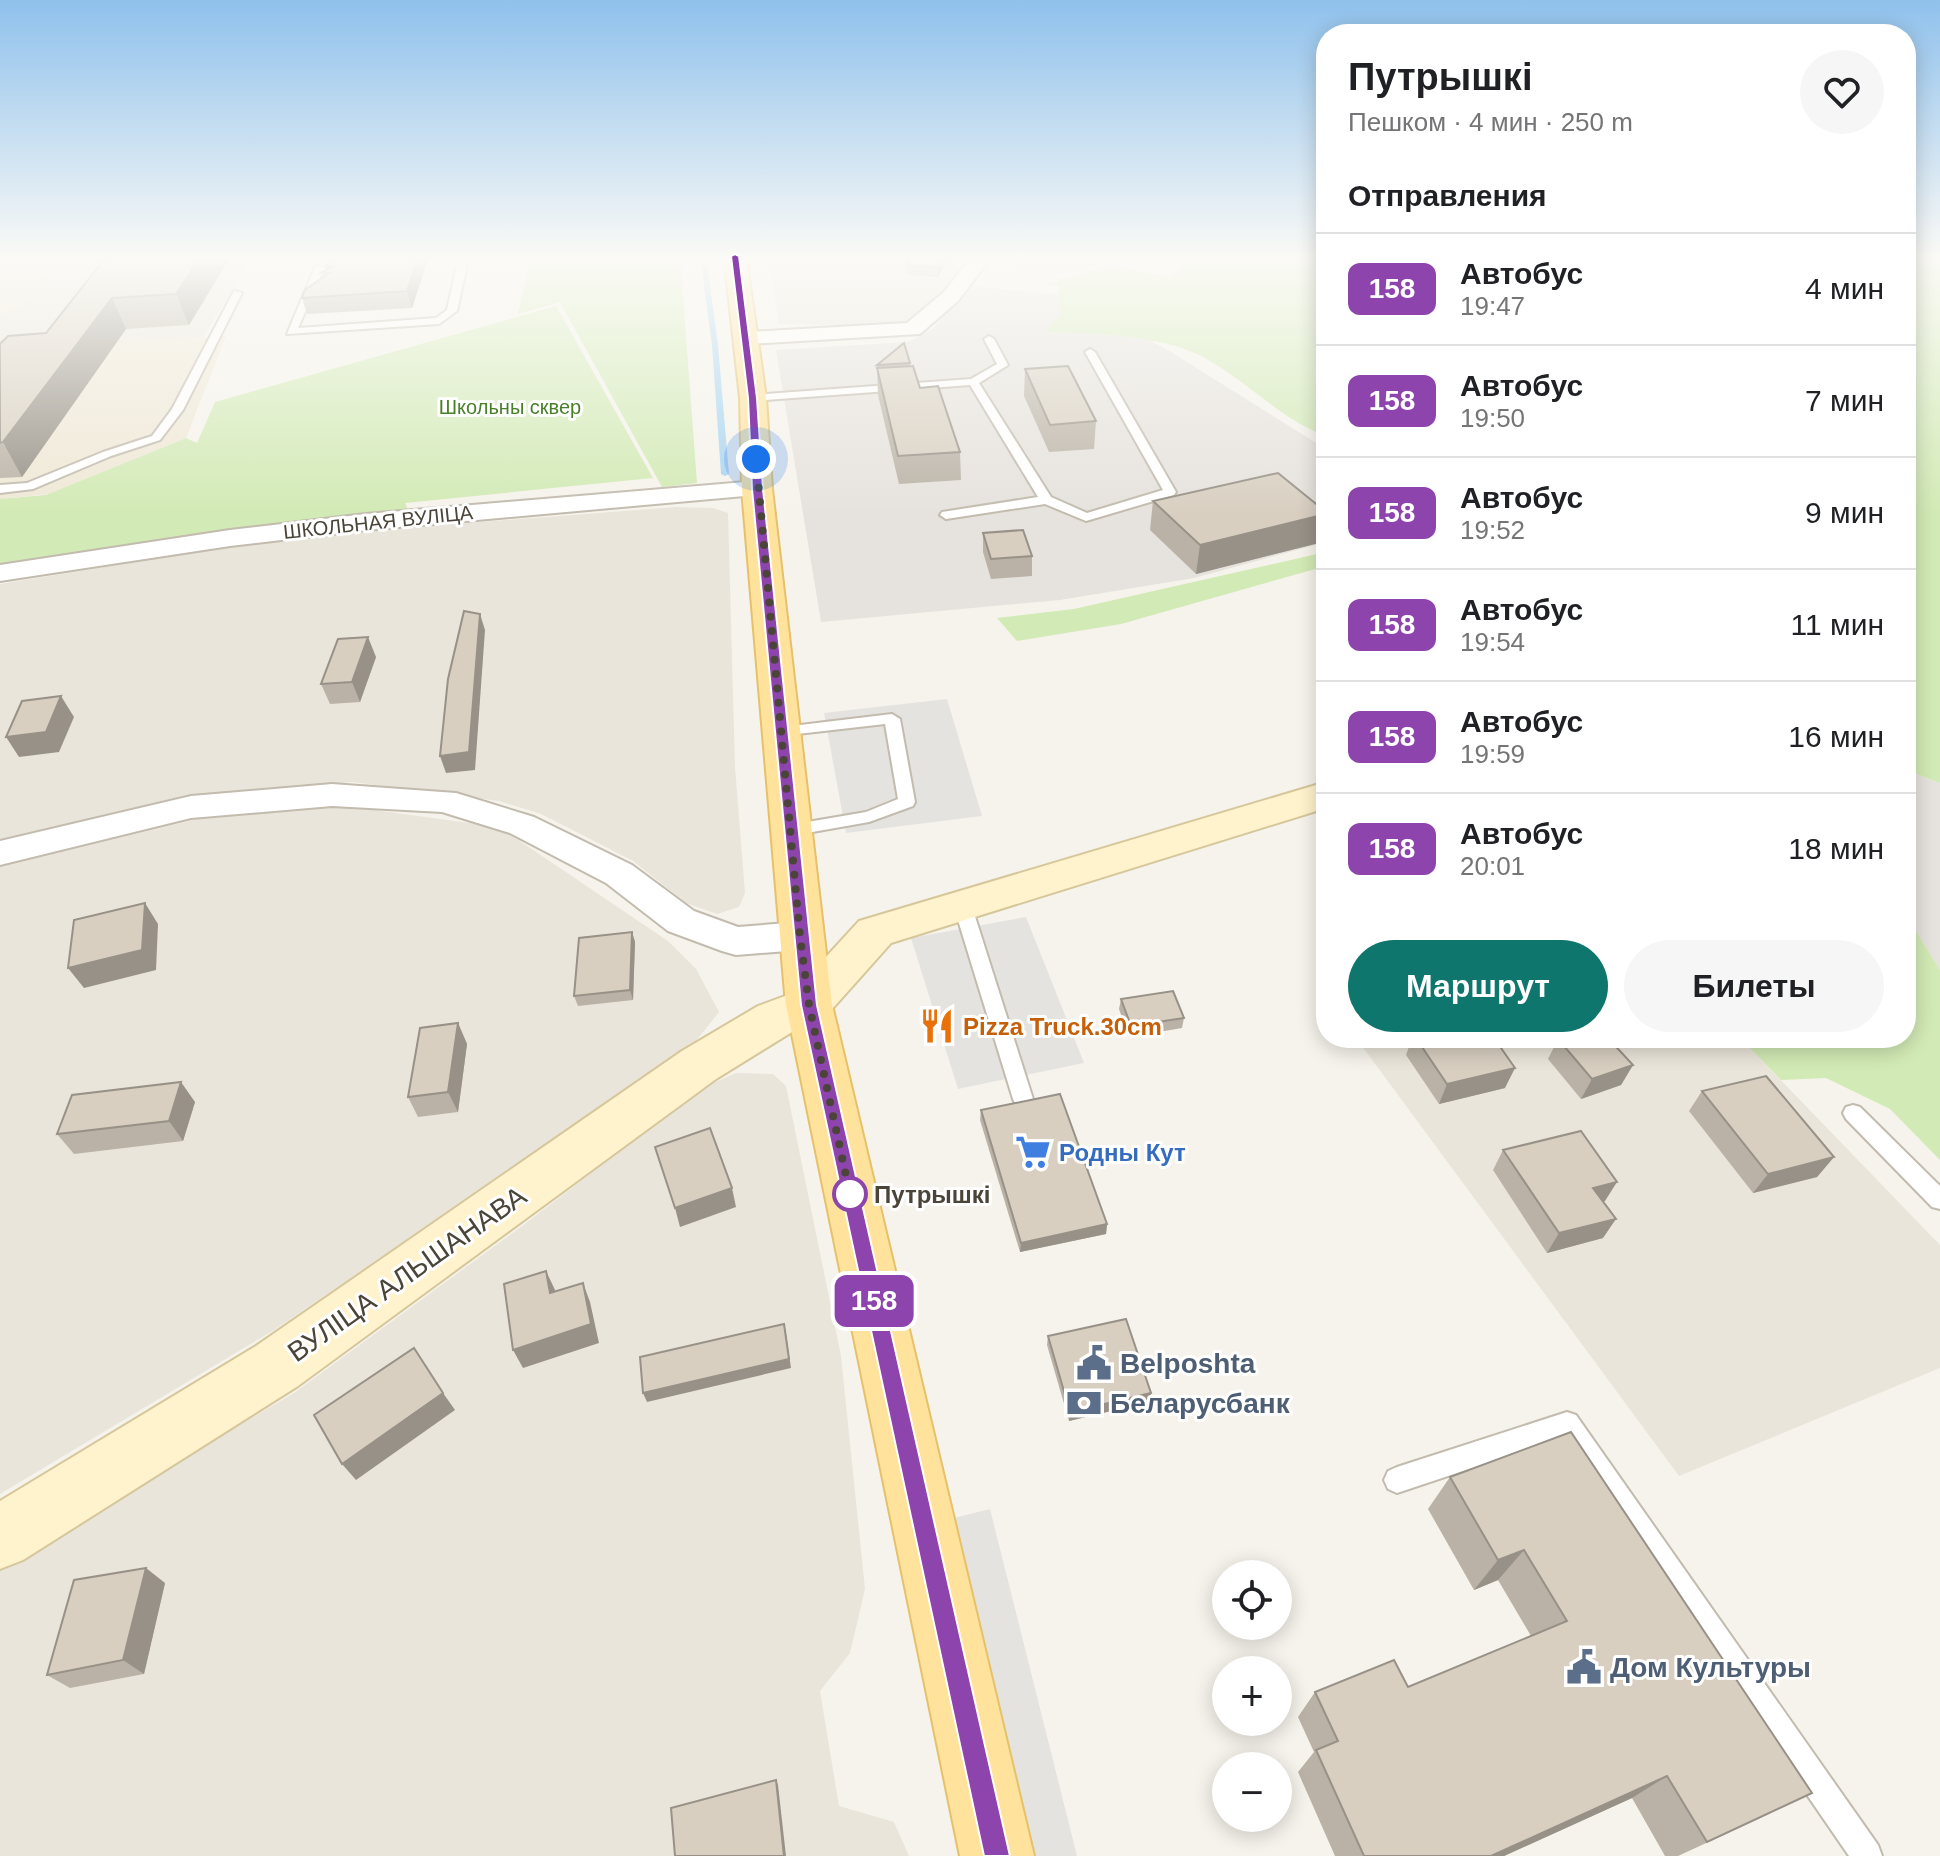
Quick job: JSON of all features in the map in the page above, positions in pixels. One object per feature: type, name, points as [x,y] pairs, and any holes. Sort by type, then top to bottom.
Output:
[{"type":"main road","points":[[747,343],[757,489],[809,1005],[997,1856]]},
{"type":"street","name":"ШКОЛЬНАЯ ВУЛІЦА","points":[[0,573],[230,538],[366,522],[757,489]]},
{"type":"street","points":[[0,853],[191,807],[332,795],[444,801],[522,825],[619,874],[681,921],[736,941],[875,932],[1316,798]]},
{"type":"street","points":[[809,1005],[875,932]]},
{"type":"street","name":"ВУЛІЦА АЛЬШАНАВА","points":[[0,1537],[277,1366],[699,1065],[775,1019],[809,1005]]},
{"type":"lane","points":[[0,489],[29,486],[156,438],[177,410],[212,343]]},
{"type":"lane","points":[[753,398],[973,382],[1003,365],[991,343]]},
{"type":"lane","points":[[946,515],[1046,500],[1086,517],[1170,492],[1090,352]]},
{"type":"lane","points":[[973,382],[1046,500]]},
{"type":"lane","points":[[780,731],[892,719],[907,802],[869,817],[790,830]]},
{"type":"lane","points":[[963,907],[1023,1099]]},
{"type":"lane","points":[[1853,1113],[1940,1200]]},
{"type":"lane","points":[[1397,1480],[1567,1424],[1867,1856]]},
{"type":"shaded area","points":[[0,343],[131,343],[0,351]]},
{"type":"shaded area","points":[[126,343],[223,343],[186,438],[49,494],[0,499],[0,351]]},
{"type":"shaded area","points":[[898,343],[1154,343],[1316,443],[1316,545],[1194,578],[1060,600],[821,622],[776,350]]},
{"type":"shaded area","points":[[676,507],[713,508],[728,513],[735,767],[745,893],[739,907],[717,914],[686,903],[633,861],[541,814],[499,801],[352,782],[186,795],[0,840],[0,584],[298,536]]},
{"type":"shaded area","points":[[947,699],[982,816],[846,833],[824,713]]},
{"type":"shaded area","points":[[1916,774],[1940,783],[1940,970],[1916,931]]},
{"type":"shaded area","points":[[344,806],[499,827],[668,941],[696,969],[719,1012],[691,1047],[274,1330],[0,1494],[0,867],[197,819]]},
{"type":"shaded area","points":[[1026,917],[1084,1063],[958,1089],[911,938]]},
{"type":"shaded area","points":[[1363,1048],[1750,1048],[1940,1245],[1940,1368],[1679,1476]]},
{"type":"shaded area","points":[[736,1073],[773,1074],[786,1086],[841,1356],[865,1589],[850,1653],[820,1691],[839,1806],[894,1822],[909,1856],[0,1856],[0,1565],[294,1393],[522,1226],[704,1087]]},
{"type":"shaded area","points":[[990,1509],[1077,1856],[1032,1856],[954,1518]]},
{"type":"green space","name":"Школьны сквер","points":[[426,343],[577,343],[653,478],[405,503],[408,510],[237,530],[0,564],[0,499],[46,495],[186,438],[197,443],[215,402]]},
{"type":"green space","points":[[582,343],[686,343],[697,483],[662,487]]},
{"type":"green space","points":[[1161,343],[1316,343],[1316,432],[1278,410],[1219,366]]},
{"type":"green space","points":[[1916,343],[1940,343],[1940,783],[1916,774]]},
{"type":"green space","points":[[1316,554],[1316,569],[1121,624],[1017,641],[997,618],[1074,609]]},
{"type":"green space","points":[[1916,931],[1940,970],[1940,1160],[1890,1109],[1826,1078],[1781,1080],[1750,1048],[1916,1048]]},
{"type":"building","points":[[78,343],[0,443],[0,344]]},
{"type":"building","points":[[904,343],[910,363],[877,365]]},
{"type":"building","points":[[913,366],[920,388],[938,386],[960,452],[898,456],[877,368]]},
{"type":"building","points":[[1068,366],[1096,421],[1050,425],[1025,369]]},
{"type":"building","points":[[1278,473],[1316,504],[1316,516],[1200,545],[1153,501]]},
{"type":"building","points":[[1023,530],[1032,556],[991,559],[983,533]]},
{"type":"building","points":[[464,611],[480,614],[469,752],[440,756],[448,679]]},
{"type":"building","points":[[368,637],[352,682],[321,684],[338,639]]},
{"type":"building","points":[[61,696],[46,732],[6,737],[22,701]]},
{"type":"building","points":[[145,903],[142,950],[68,968],[74,920]]},
{"type":"building","points":[[632,932],[630,990],[574,996],[579,938]]},
{"type":"building","points":[[1173,991],[1184,1018],[1131,1026],[1121,999]]},
{"type":"building","points":[[458,1023],[448,1092],[408,1097],[420,1028]]},
{"type":"building","points":[[1423,1048],[1501,1048],[1515,1068],[1447,1084]]},
{"type":"building","points":[[1566,1048],[1617,1048],[1633,1065],[1592,1079]]},
{"type":"building","points":[[1766,1076],[1834,1157],[1768,1174],[1702,1091]]},
{"type":"building","points":[[181,1082],[169,1121],[57,1134],[72,1095]]},
{"type":"building","name":"Родны Кут","points":[[1060,1094],[1107,1224],[1021,1243],[981,1110]]},
{"type":"building","points":[[710,1128],[732,1188],[675,1208],[655,1147]]},
{"type":"building","points":[[1581,1131],[1617,1182],[1593,1188],[1616,1219],[1559,1233],[1503,1150]]},
{"type":"building","points":[[546,1271],[550,1293],[583,1283],[591,1324],[513,1350],[504,1284]]},
{"type":"building","name":"Belposhta","points":[[1126,1319],[1151,1393],[1070,1412],[1048,1336]]},
{"type":"building","points":[[784,1324],[789,1359],[643,1393],[640,1357]]},
{"type":"building","points":[[414,1348],[443,1393],[342,1464],[314,1415]]},
{"type":"building","name":"Дом Культуры","points":[[1571,1432],[1812,1793],[1707,1842],[1667,1776],[1491,1856],[1364,1856],[1316,1750],[1338,1741],[1315,1692],[1394,1660],[1408,1687],[1567,1621],[1524,1550],[1498,1560],[1450,1477]]},
{"type":"building","points":[[146,1568],[123,1660],[47,1675],[74,1580]]},
{"type":"building","points":[[776,1780],[784,1856],[675,1856],[671,1808]]},
{"type":"waterway","points":[[715,343],[725,474]]},
{"type":"bus line","name":"158","points":[[747,343],[757,489],[809,1005],[997,1856]]},
{"type":"place","name":"Pizza Truck.30cm","points":[[937,1026]]},
{"type":"place","name":"Родны Кут","points":[[1033,1152]]},
{"type":"place","name":"Путрышкі","points":[[850,1194]]},
{"type":"place","name":"Belposhta","points":[[1094,1363]]},
{"type":"place","name":"Беларусбанк","points":[[1084,1403]]},
{"type":"place","name":"Дом Культуры","points":[[1584,1667]]},
{"type":"route","points":[[756,459],[800,936],[809,1005],[850,1194]]}]
